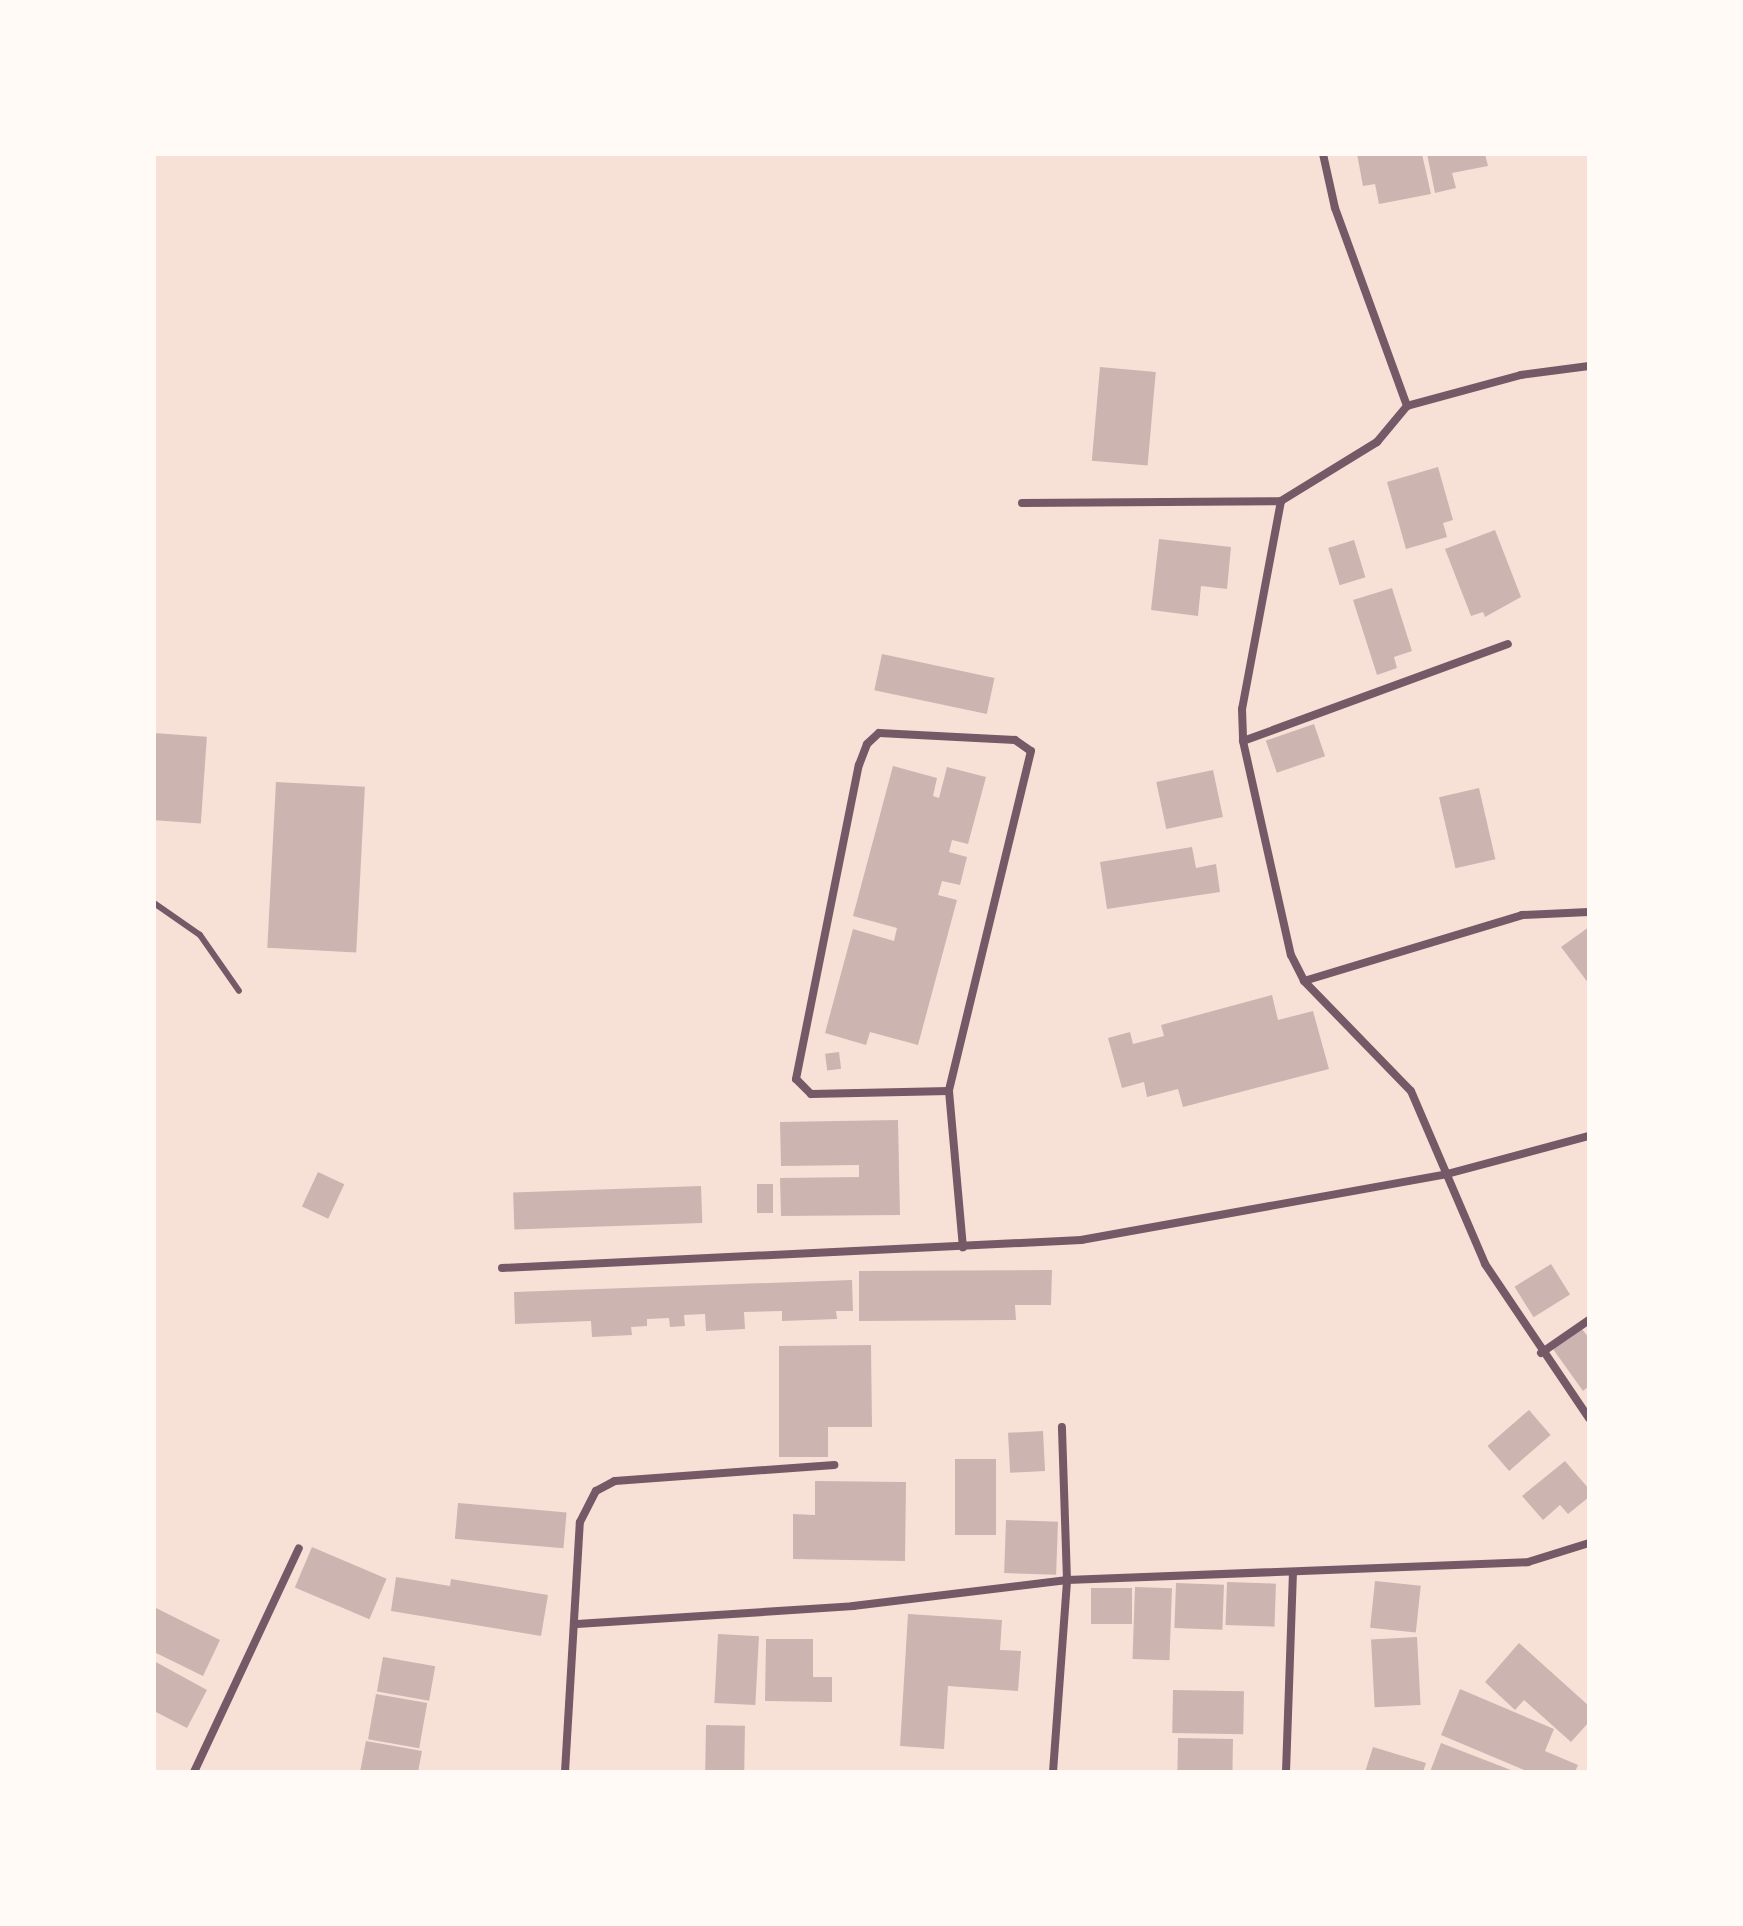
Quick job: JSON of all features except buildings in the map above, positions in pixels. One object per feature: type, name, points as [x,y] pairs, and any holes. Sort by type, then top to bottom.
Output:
[{"type":"street","points":[[1323,154],[1335,208],[1407,406]]},
{"type":"street","points":[[1022,503],[1281,501],[1377,442],[1407,406],[1521,375],[1589,366]]},
{"type":"street","points":[[1281,501],[1249,664],[1243,741],[1291,955],[1304,981],[1411,1091],[1485,1264],[1541,1353],[1589,1418]]},
{"type":"street","points":[[1243,741],[1508,644]]},
{"type":"street","points":[[949,1091],[811,1094],[796,1079],[859,765],[879,733],[1015,740],[1031,751],[949,1091],[963,1247]]},
{"type":"street","points":[[1304,981],[1522,915],[1589,912]]},
{"type":"street","points":[[502,1268],[1081,1240],[1447,1174],[1589,1136]]},
{"type":"street","points":[[1541,1353],[1589,1320]]},
{"type":"street","points":[[1053,1772],[1067,1580],[1062,1427]]},
{"type":"street","points":[[565,1772],[577,1624],[580,1522],[596,1491],[615,1481],[834,1465]]},
{"type":"street","points":[[577,1624],[853,1606],[1067,1580],[1528,1562],[1589,1543]]},
{"type":"street","points":[[194,1772],[299,1548]]},
{"type":"street","points":[[1286,1772],[1293,1573]]},
{"type":"lane","points":[[154,903],[200,935],[239,991]]}]
